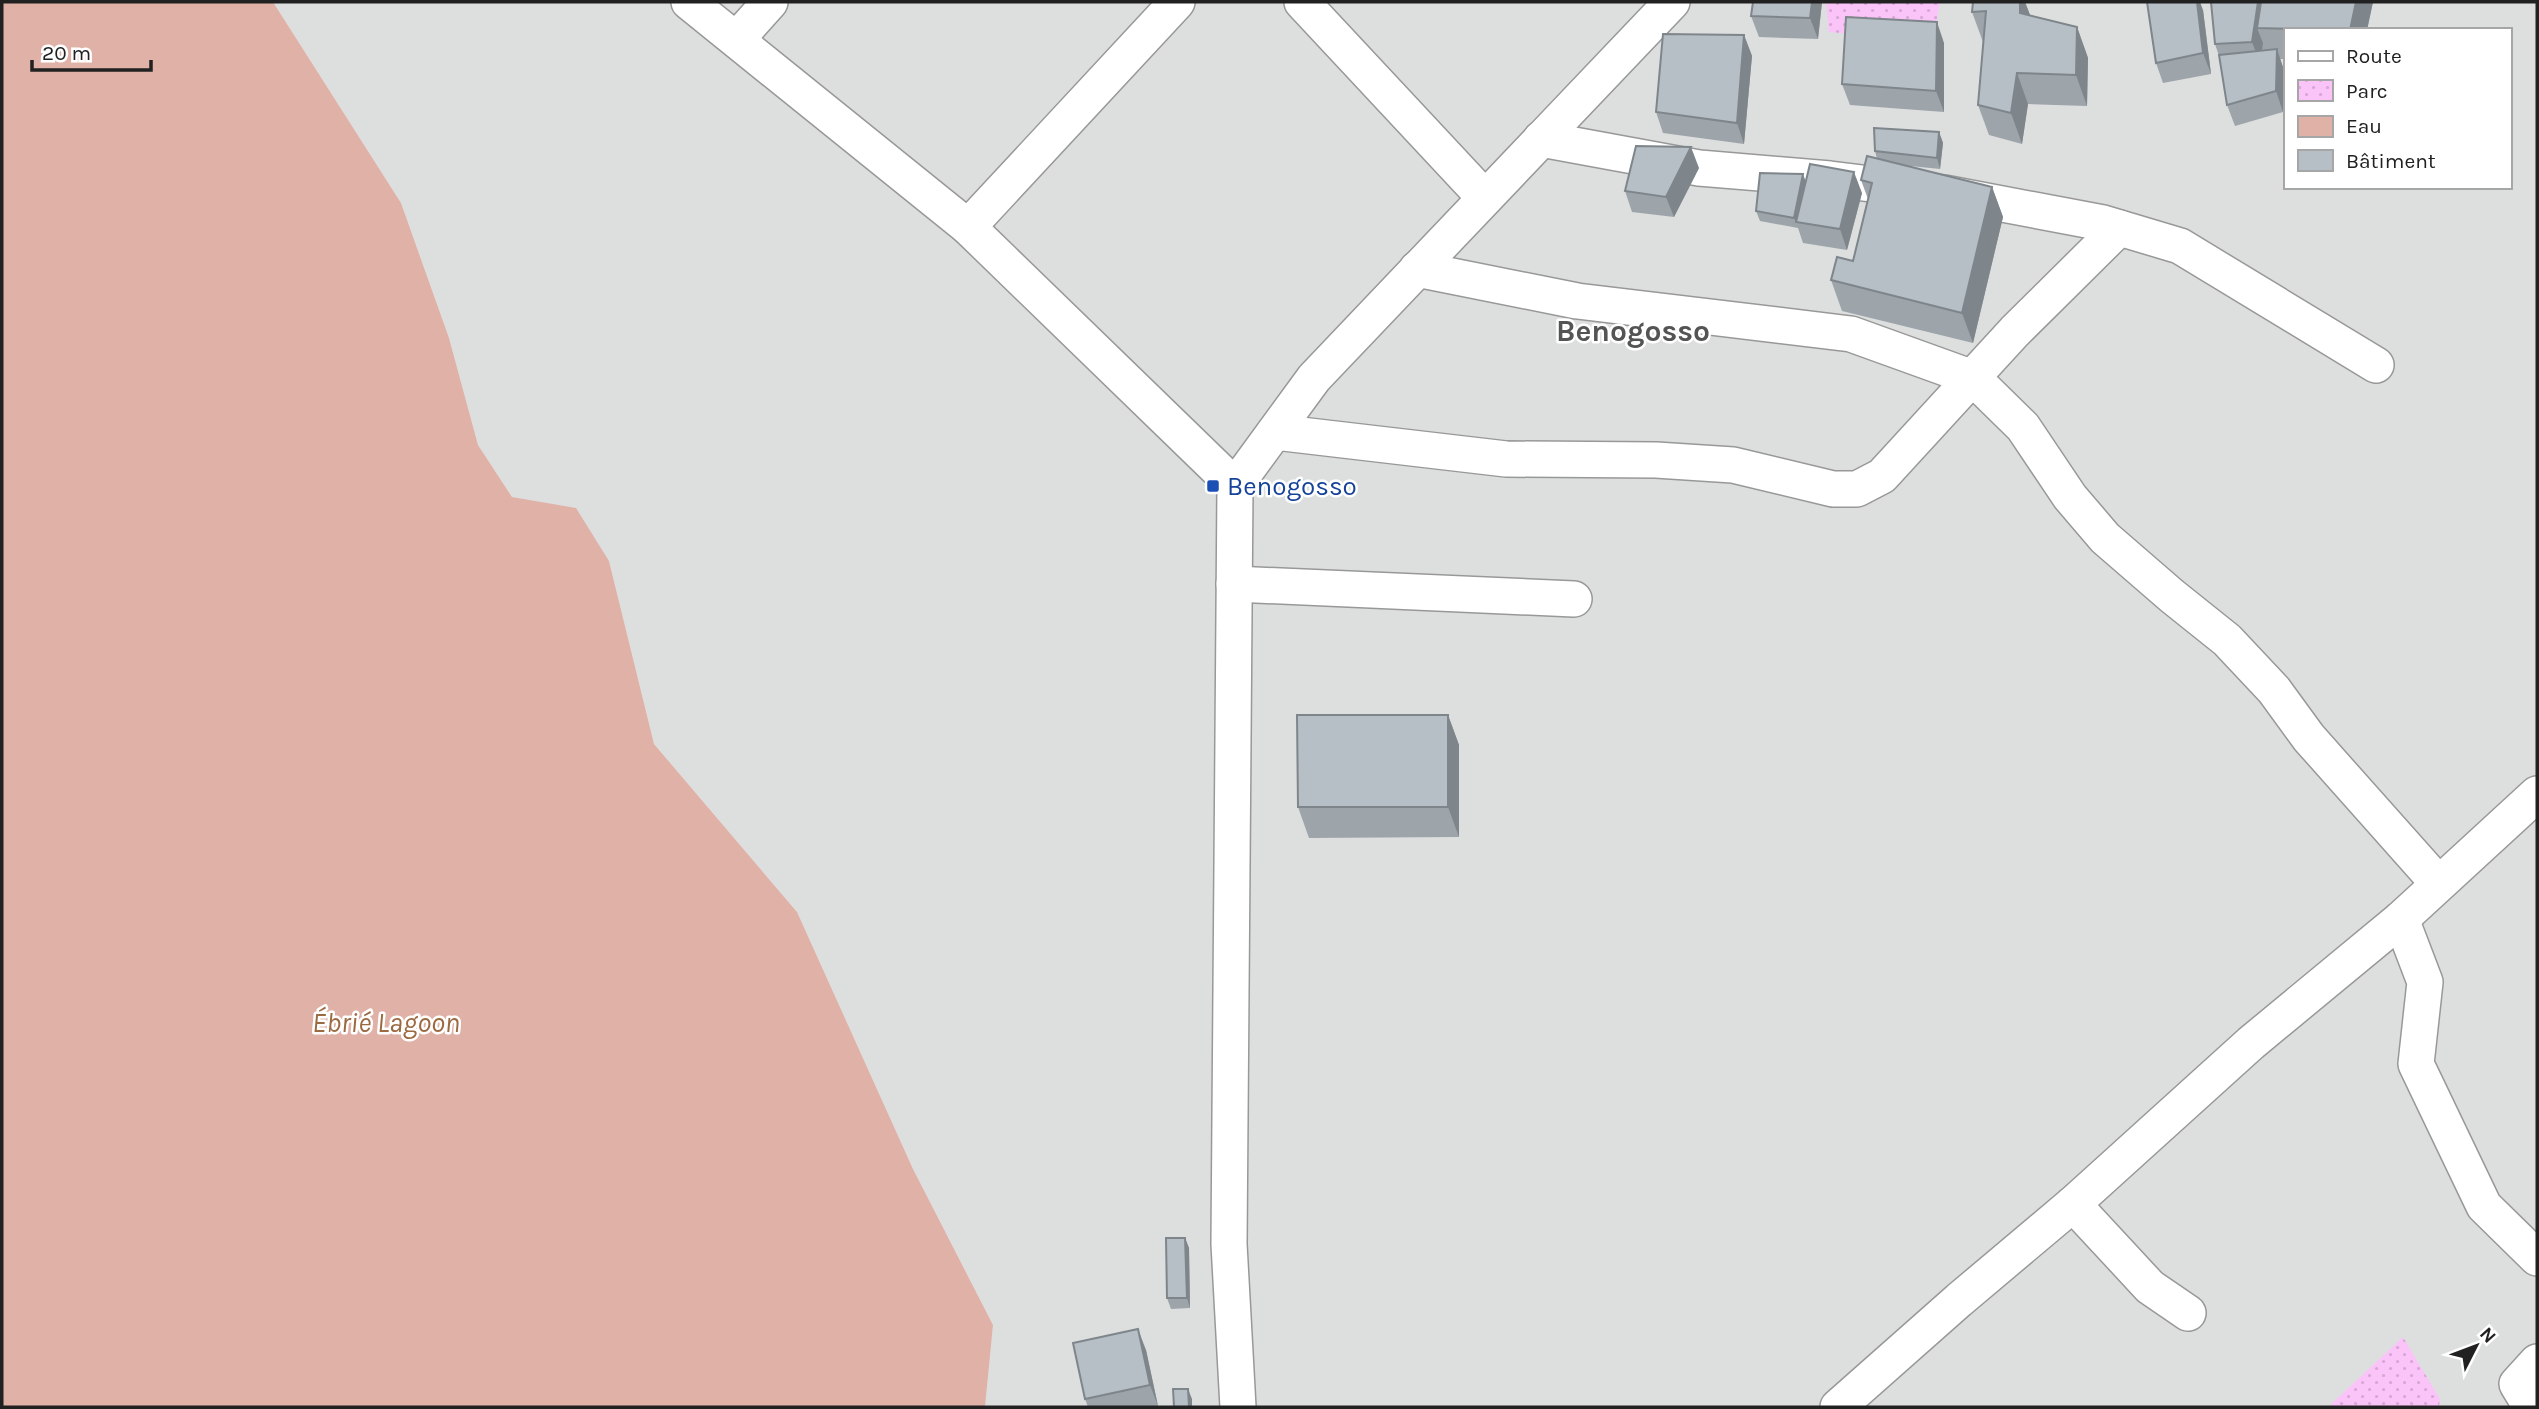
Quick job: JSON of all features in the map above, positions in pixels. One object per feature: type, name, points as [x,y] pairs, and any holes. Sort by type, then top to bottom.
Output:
[{"type":"street","points":[[689,2],[737,38],[968,227],[1235,486]]},
{"type":"street","points":[[737,38],[770,2]]},
{"type":"street","points":[[968,227],[1177,2]]},
{"type":"street","points":[[1302,2],[1485,198]]},
{"type":"street","points":[[1238,1407],[1229,1244],[1235,486],[1314,378],[1672,2]]},
{"type":"street","points":[[1541,139],[1699,168],[1830,179],[1944,193],[2119,228],[2180,246],[2376,365]]},
{"type":"street","points":[[1275,432],[1506,459],[1656,460],[1732,465],[1833,489],[1857,489],[1882,476],[2015,331],[2119,228]]},
{"type":"street","points":[[1417,269],[1577,301],[1851,334],[1973,378],[2023,427],[2070,498],[2105,538],[2227,640],[2274,690],[2309,737],[2438,883]]},
{"type":"street","points":[[1234,584],[1574,599]]},
{"type":"street","points":[[1838,1407],[2073,1204],[2251,1043],[2401,919],[2537,794]]},
{"type":"street","points":[[2401,919],[2425,982],[2416,1064],[2484,1206],[2537,1258]]},
{"type":"street","points":[[2073,1204],[2150,1287],[2188,1313]]},
{"type":"street","points":[[2532,1407],[2516,1384],[2537,1362]]},
{"type":"shaded area","points":[[273,2],[2537,2],[2537,1407],[985,1407],[993,1325],[913,1169],[797,912],[654,744],[609,561],[576,509],[512,497],[478,445],[449,338],[401,203]]},
{"type":"green space","points":[[1826,2],[1940,2],[1933,42],[1829,32]]},
{"type":"green space","points":[[2403,1337],[2440,1399],[2439,1407],[2328,1407]]},
{"type":"water","name":"Ébrié Lagoon","points":[[2,2],[273,2],[401,203],[449,338],[478,445],[512,497],[576,508],[609,561],[654,744],[797,912],[913,1169],[993,1325],[985,1407],[2,1407]]},
{"type":"building","points":[[1753,2],[1812,2],[1810,18],[1751,16]]},
{"type":"building","points":[[1973,2],[2020,2],[2020,13],[2077,27],[2076,75],[2017,73],[2011,113],[1978,105],[1986,11],[1972,12]]},
{"type":"building","points":[[2147,2],[2197,2],[2203,53],[2156,63]]},
{"type":"building","points":[[2211,2],[2258,2],[2252,42],[2215,44]]},
{"type":"building","points":[[2261,2],[2356,2],[2350,28],[2257,28]]},
{"type":"building","points":[[1846,17],[1937,22],[1936,91],[1842,84]]},
{"type":"building","points":[[1663,34],[1744,35],[1737,123],[1656,112]]},
{"type":"building","points":[[2277,49],[2276,91],[2227,105],[2219,55]]},
{"type":"building","points":[[1874,128],[1939,132],[1937,158],[1875,151]]},
{"type":"building","points":[[1636,146],[1691,147],[1666,197],[1625,191]]},
{"type":"building","points":[[1867,156],[1992,187],[1962,313],[1831,280],[1837,257],[1853,261],[1872,183],[1861,180]]},
{"type":"building","points":[[1810,164],[1854,172],[1840,229],[1796,222]]},
{"type":"building","points":[[1760,173],[1803,174],[1794,218],[1756,211]]},
{"type":"building","points":[[1297,715],[1448,715],[1448,807],[1298,807]]},
{"type":"building","points":[[1166,1238],[1185,1238],[1187,1298],[1167,1298]]},
{"type":"building","points":[[1138,1329],[1150,1385],[1085,1399],[1073,1343]]},
{"type":"building","points":[[1173,1389],[1188,1389],[1189,1407],[1174,1407]]},
{"type":"place","name":"Benogosso","points":[[1213,486]]},
{"type":"district","name":"Benogosso","points":[[1633,331]]}]
